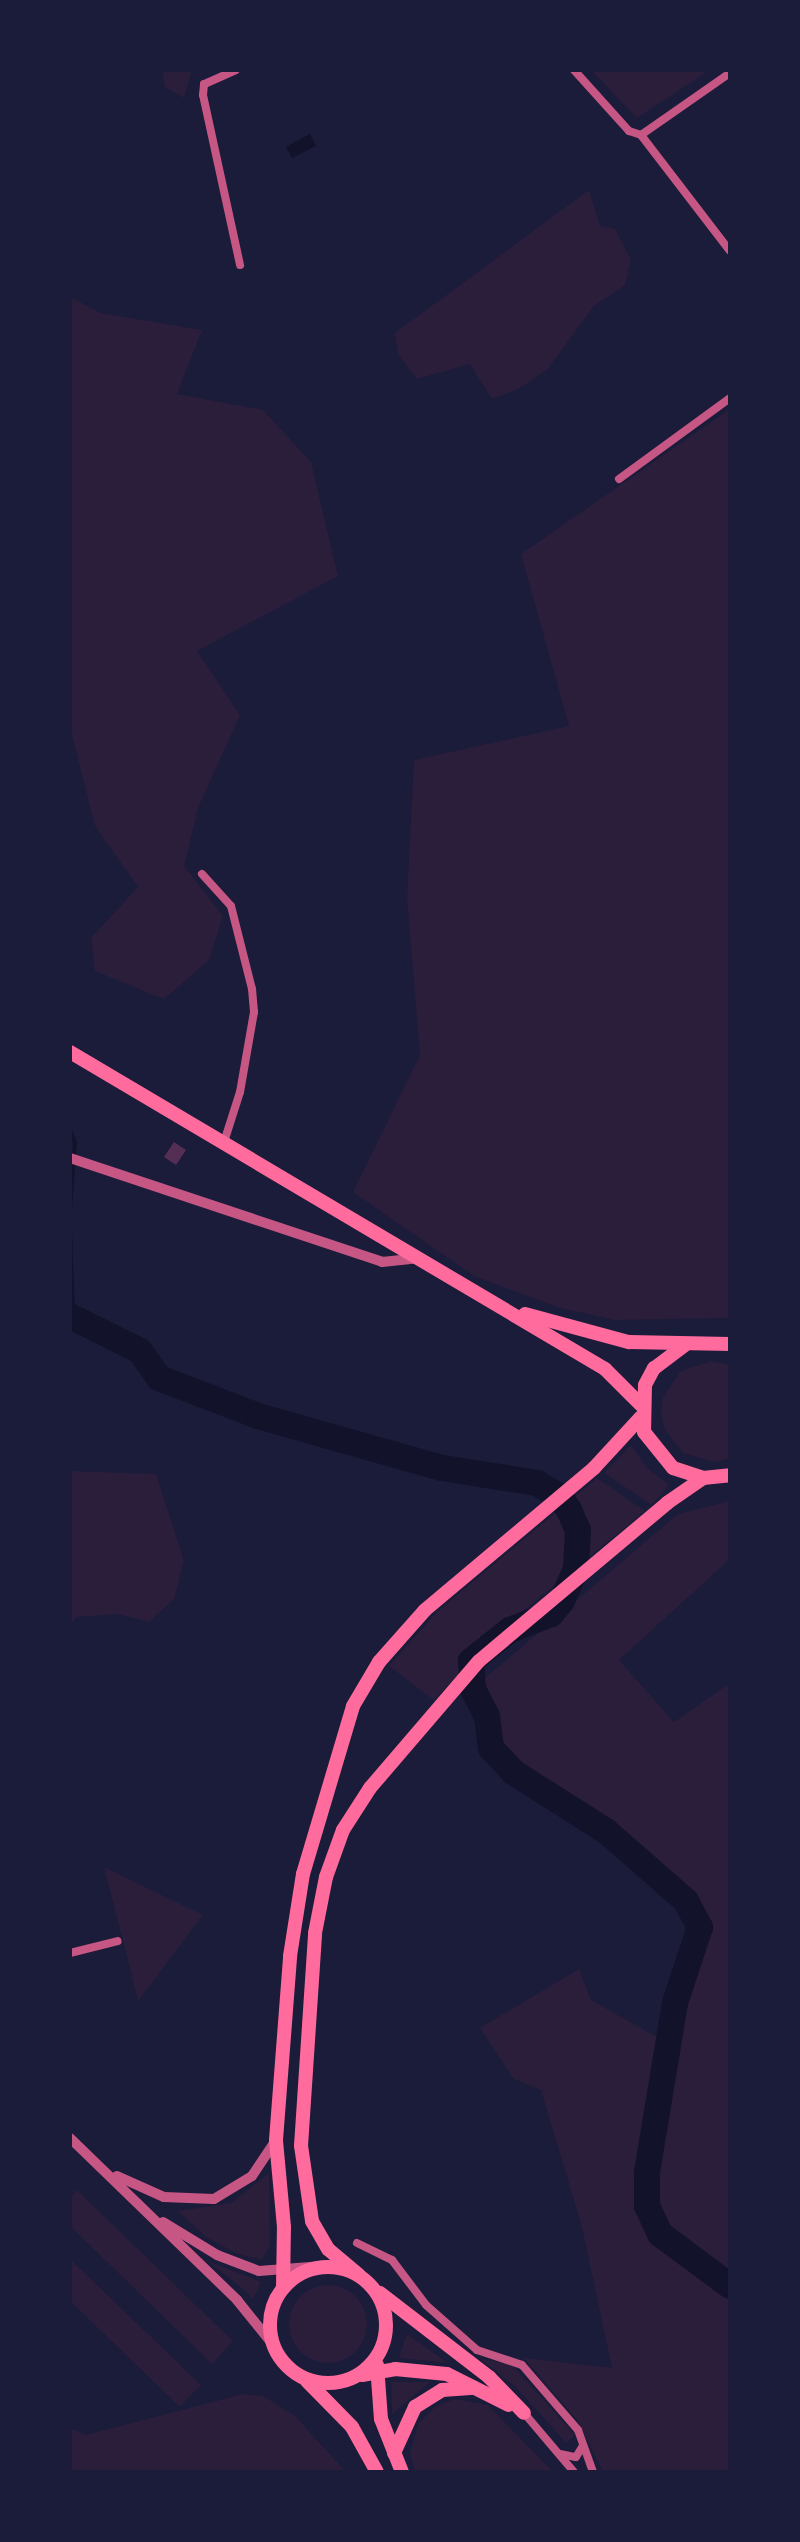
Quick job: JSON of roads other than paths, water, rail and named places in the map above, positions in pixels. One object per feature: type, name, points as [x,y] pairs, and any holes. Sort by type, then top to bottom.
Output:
[{"type":"main road","points":[[70,1052],[605,1369],[641,1411],[661,1459],[703,1478],[730,1475]]},
{"type":"main road","points":[[502,1307],[595,1335],[686,1345],[730,1344]]},
{"type":"main road","points":[[377,2472],[344,2416],[294,2372],[274,2346],[271,2318],[283,2288],[284,2271],[276,2140],[290,1956],[303,1874],[353,1706],[379,1662],[425,1610],[580,1480],[641,1411],[654,1368],[686,1345]]},
{"type":"main road","points":[[524,2413],[489,2377],[373,2287],[319,2235],[303,2178],[301,2111],[315,1933],[326,1877],[343,1830],[370,1788],[437,1707],[503,1639],[703,1478]]},
{"type":"main road","points":[[283,2288],[323,2266],[359,2275]]},
{"type":"main road","points":[[373,2287],[386,2317],[376,2371],[381,2419],[402,2472]]},
{"type":"main road","points":[[356,2376],[381,2349]]},
{"type":"main road","points":[[294,2372],[325,2383],[376,2371],[432,2372],[477,2389],[524,2413]]},
{"type":"main road","points":[[394,2453],[405,2422],[426,2398],[442,2390],[477,2389]]},
{"type":"street","points":[[236,70],[204,84],[225,211],[240,265]]},
{"type":"street","points":[[574,70],[629,131],[641,135],[730,251]]},
{"type":"street","points":[[641,135],[730,73]]},
{"type":"street","points":[[619,479],[730,398]]},
{"type":"street","points":[[202,874],[231,906],[253,1000],[240,1092],[224,1142]]},
{"type":"street","points":[[70,1158],[382,1262],[422,1258]]},
{"type":"street","points":[[70,1953],[118,1941]]},
{"type":"street","points":[[70,2138],[111,2172],[237,2300],[274,2346]]},
{"type":"street","points":[[111,2172],[164,2197],[214,2199],[252,2176],[276,2140]]},
{"type":"street","points":[[148,2212],[241,2266],[284,2271],[323,2266]]},
{"type":"street","points":[[357,2243],[392,2260],[426,2305],[477,2350],[522,2365],[578,2430],[593,2472]]},
{"type":"street","points":[[524,2413],[574,2472]]},
{"type":"street","points":[[559,2454],[576,2457],[583,2445]]},
{"type":"waterway","points":[[70,1130],[75,1143],[70,1208]]},
{"type":"waterway","points":[[70,1231],[73,1318]]},
{"type":"waterway","points":[[70,1316],[140,1351],[159,1378],[258,1416],[442,1468],[537,1483],[559,1496],[569,1510],[578,1530],[576,1569],[562,1601],[551,1614],[510,1630],[471,1661],[473,1689],[487,1716],[491,1748],[513,1772],[606,1831],[686,1901],[700,1927],[675,2003],[647,2173],[647,2206],[660,2234],[730,2286]]}]
